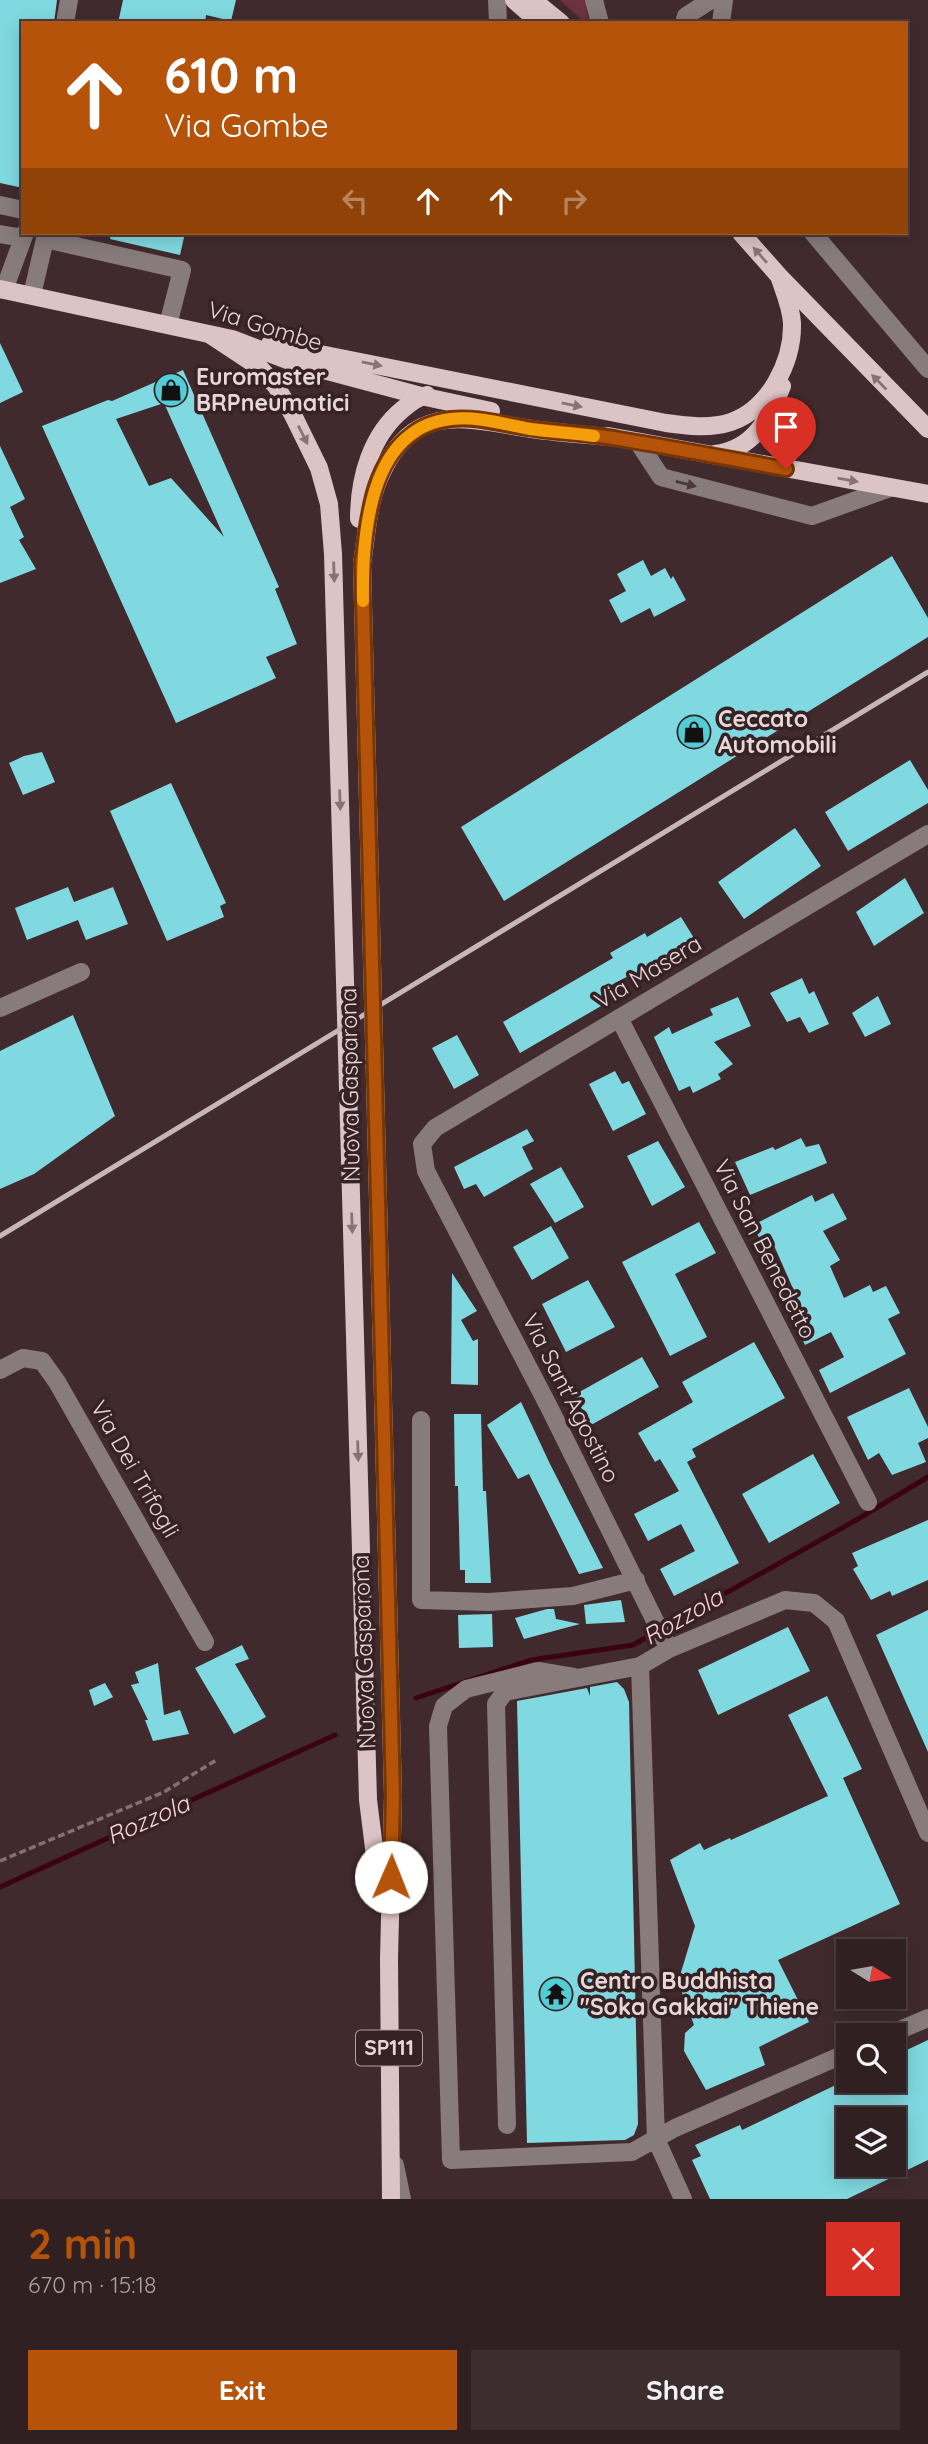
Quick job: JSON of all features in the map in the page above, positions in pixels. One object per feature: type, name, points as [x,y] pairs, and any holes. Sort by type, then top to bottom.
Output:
[{"type":"main road","points":[[514,0],[538,21]]},
{"type":"main road","points":[[533,0],[559,21]]},
{"type":"main road","points":[[743,235],[779,276],[928,429]]},
{"type":"main road","points":[[708,455],[734,449],[761,430],[785,378],[792,323],[790,306],[779,276]]},
{"type":"main road","name":"Via Gombe","points":[[2,289],[232,339],[290,361],[421,396],[617,438],[928,494]]},
{"type":"main road","name":"Nuova Gasparona","points":[[209,334],[259,367],[276,386],[319,468],[329,504],[333,554],[368,1800],[388,1959]]},
{"type":"main road","points":[[232,339],[275,345],[666,424],[691,426],[732,422],[755,408],[768,394],[790,351]]},
{"type":"main road","points":[[421,396],[463,391],[505,392]]},
{"type":"main road","name":"SP111","points":[[362,564],[358,533],[359,502],[367,464],[386,425],[421,396]]},
{"type":"main road","name":"Nuova Gasparona","points":[[391,2199],[388,1959],[393,1796],[362,564],[371,503],[383,470],[398,446],[412,433],[431,422],[472,418],[533,429],[617,438]]},
{"type":"street","points":[[65,21],[69,0]]},
{"type":"street","points":[[498,0],[498,21]]},
{"type":"street","points":[[594,0],[599,21]]},
{"type":"street","points":[[685,21],[686,16],[711,0]]},
{"type":"street","points":[[721,21],[724,0]]},
{"type":"street","points":[[0,205],[21,210]]},
{"type":"street","points":[[0,234],[21,235]]},
{"type":"street","points":[[2,289],[24,235]]},
{"type":"street","points":[[815,235],[928,369]]},
{"type":"street","points":[[32,295],[45,239],[182,270],[168,325]]},
{"type":"street","name":"Via Gombe","points":[[638,442],[661,477],[812,516],[890,488]]},
{"type":"street","name":"Via Masera","points":[[426,1171],[422,1144],[435,1128],[928,834]]},
{"type":"street","points":[[0,1008],[81,972]]},
{"type":"street","name":"Via San Benedetto","points":[[620,1018],[867,1502]]},
{"type":"street","name":"Via Sant'Agostino","points":[[426,1171],[549,1407],[662,1636]]},
{"type":"street","name":"Via Dei Trifogli","points":[[0,1370],[23,1358],[41,1361],[57,1382],[205,1642]]},
{"type":"street","points":[[421,1419],[421,1600],[489,1602],[573,1596],[636,1580]]},
{"type":"street","points":[[683,2199],[656,2139],[640,1666],[662,1636],[785,1600],[814,1604],[836,1621],[928,1833]]},
{"type":"street","points":[[507,2125],[496,1704],[505,1692],[640,1666]]},
{"type":"street","points":[[574,1677],[538,1671],[466,1689],[444,1706],[438,1726],[451,2160],[632,2152],[836,2058]]},
{"type":"street","points":[[906,2027],[928,2018]]},
{"type":"street","points":[[390,2137],[402,2199]]},
{"type":"path","points":[[0,1861],[164,1793],[218,1759]]},
{"type":"shaded area","points":[[560,0],[585,0],[589,21],[583,21]]},
{"type":"building","points":[[0,0],[57,0],[54,21],[21,21],[21,188],[0,183]]},
{"type":"building","points":[[123,0],[236,0],[231,21],[206,15],[205,21],[118,21]]},
{"type":"building","points":[[111,235],[185,235],[180,255],[110,239]]},
{"type":"building","points":[[0,343],[23,392],[0,403]]},
{"type":"building","points":[[183,370],[279,587],[275,589],[297,644],[266,657],[276,678],[176,723],[42,426],[108,400],[112,401]],"holes":[[[164,403],[224,537],[171,478],[149,486],[116,419]]]},
{"type":"building","points":[[0,446],[25,499],[10,507],[24,537],[19,540],[36,569],[0,583]]},
{"type":"building","name":"Ceccato Automobili","points":[[892,556],[928,618],[928,637],[504,901],[461,827]]},
{"type":"building","points":[[643,560],[651,576],[665,568],[671,579],[673,576],[686,600],[654,617],[650,608],[621,623],[609,600],[626,591],[617,574]]},
{"type":"building","points":[[42,752],[55,782],[23,795],[9,763]]},
{"type":"building","points":[[910,760],[928,790],[928,803],[848,851],[825,812]]},
{"type":"building","points":[[171,783],[226,903],[220,906],[224,917],[167,941],[110,811]]},
{"type":"building","points":[[795,828],[821,866],[744,919],[718,882]]},
{"type":"building","points":[[905,878],[924,913],[874,946],[856,912]]},
{"type":"building","points":[[68,887],[74,902],[113,887],[128,924],[86,940],[78,920],[27,940],[15,908]]},
{"type":"building","points":[[681,917],[697,943],[638,978],[634,973],[602,990],[608,1002],[520,1053],[503,1022],[613,958],[610,953],[645,933],[647,937]]},
{"type":"building","points":[[802,978],[809,994],[814,991],[829,1024],[809,1033],[800,1017],[787,1022],[770,993]]},
{"type":"building","points":[[878,996],[891,1024],[865,1037],[852,1013]]},
{"type":"building","points":[[738,997],[751,1026],[714,1042],[733,1064],[718,1074],[721,1079],[693,1093],[690,1086],[679,1091],[654,1037],[669,1027],[672,1034],[713,1015],[710,1009]]},
{"type":"building","points":[[73,1015],[115,1116],[34,1174],[0,1189],[0,1051]]},
{"type":"building","points":[[457,1035],[479,1075],[454,1089],[432,1048]]},
{"type":"building","points":[[615,1071],[622,1084],[629,1081],[646,1114],[613,1131],[589,1084]]},
{"type":"building","points":[[527,1129],[534,1141],[522,1147],[533,1169],[484,1197],[476,1184],[464,1189],[454,1167]]},
{"type":"building","points":[[801,1138],[806,1147],[819,1144],[827,1163],[750,1195],[735,1162],[773,1147],[775,1150]]},
{"type":"building","points":[[658,1141],[685,1187],[652,1206],[627,1156]]},
{"type":"building","points":[[561,1167],[584,1207],[555,1223],[530,1184]]},
{"type":"building","points":[[833,1193],[847,1219],[823,1231],[840,1260],[830,1266],[844,1298],[870,1285],[873,1292],[886,1286],[900,1313],[888,1319],[906,1354],[830,1393],[819,1370],[844,1357],[831,1332],[805,1345],[795,1324],[806,1318],[772,1241],[763,1246],[753,1225],[812,1195],[815,1202]]},
{"type":"building","points":[[699,1222],[716,1253],[675,1274],[707,1337],[670,1356],[622,1262]]},
{"type":"building","points":[[551,1226],[569,1258],[532,1280],[513,1247]]},
{"type":"building","points":[[452,1273],[477,1311],[461,1320],[473,1341],[478,1339],[478,1385],[451,1384]]},
{"type":"building","points":[[588,1280],[615,1327],[566,1352],[542,1304]]},
{"type":"building","points":[[754,1342],[785,1398],[692,1449],[696,1457],[687,1462],[739,1563],[674,1596],[660,1569],[695,1551],[681,1524],[648,1541],[634,1514],[679,1491],[660,1459],[655,1462],[638,1433],[693,1402],[682,1382]]},
{"type":"building","points":[[642,1357],[659,1387],[591,1425],[574,1395]]},
{"type":"building","points":[[909,1388],[928,1427],[928,1438],[918,1443],[926,1462],[892,1475],[879,1453],[868,1460],[847,1417]]},
{"type":"building","points":[[521,1402],[603,1568],[579,1574],[529,1474],[518,1479],[487,1425]]},
{"type":"building","points":[[454,1414],[481,1414],[483,1491],[486,1491],[491,1583],[465,1583],[465,1570],[460,1570]]},
{"type":"building","points":[[813,1454],[840,1503],[769,1543],[742,1494]]},
{"type":"building","points":[[928,1520],[928,1580],[892,1596],[890,1591],[871,1600],[853,1569],[858,1566],[852,1553]]},
{"type":"building","points":[[621,1600],[625,1622],[586,1624],[584,1605]]},
{"type":"building","points":[[554,1609],[556,1619],[580,1624],[524,1639],[515,1618]]},
{"type":"building","points":[[928,1610],[928,1752],[876,1635]]},
{"type":"building","points":[[492,1614],[493,1647],[459,1648],[458,1615]]},
{"type":"building","points":[[788,1627],[810,1671],[718,1715],[698,1670]]},
{"type":"building","points":[[242,1645],[249,1659],[235,1664],[266,1717],[234,1734],[195,1668]]},
{"type":"building","points":[[158,1663],[164,1715],[180,1710],[189,1734],[153,1741],[145,1720],[148,1720],[131,1685],[139,1683],[135,1672]]},
{"type":"building","points":[[617,1682],[624,1689],[629,1702],[638,2124],[634,2135],[625,2140],[527,2143],[517,1701],[587,1688],[590,1696],[590,1687]]},
{"type":"building","points":[[105,1683],[113,1697],[94,1706],[89,1690]]},
{"type":"building","points":[[827,1696],[862,1769],[843,1778],[900,1904],[778,1960],[809,2022],[759,2047],[765,2065],[706,2090],[684,2051],[685,2033],[694,2025],[678,1982],[695,1926],[670,1860],[700,1843],[704,1850],[828,1796],[788,1715]]},
{"type":"building","points":[[928,2040],[928,2160],[906,2171],[906,2107],[836,2107],[836,2177],[893,2177],[847,2199],[710,2199],[692,2160],[701,2156],[695,2145],[740,2125],[742,2130],[836,2085],[836,2093],[906,2093],[906,2050]]},
{"type":"waterway","name":"Rozzola","points":[[416,1698],[531,1660],[633,1645],[928,1477]]},
{"type":"waterway","name":"Rozzola","points":[[0,1887],[335,1735]]},
{"type":"railway","points":[[0,1236],[928,672]]},
{"type":"slow traffic","points":[[363,601],[362,564],[371,503],[383,470],[398,446],[412,433],[431,422],[472,418],[594,436]]},
{"type":"place","name":"Euromaster BRPneumatici","points":[[171,390]]},
{"type":"place","name":"Ceccato Automobili","points":[[694,732]]},
{"type":"place","name":"Centro Buddhista \"Soka Gakkai\" Thiene","points":[[556,1994]]},
{"type":"route","points":[[391,1877],[393,1796],[362,564],[371,503],[383,470],[398,446],[412,433],[431,422],[452,419],[472,418],[533,429],[617,438],[786,469]]}]
